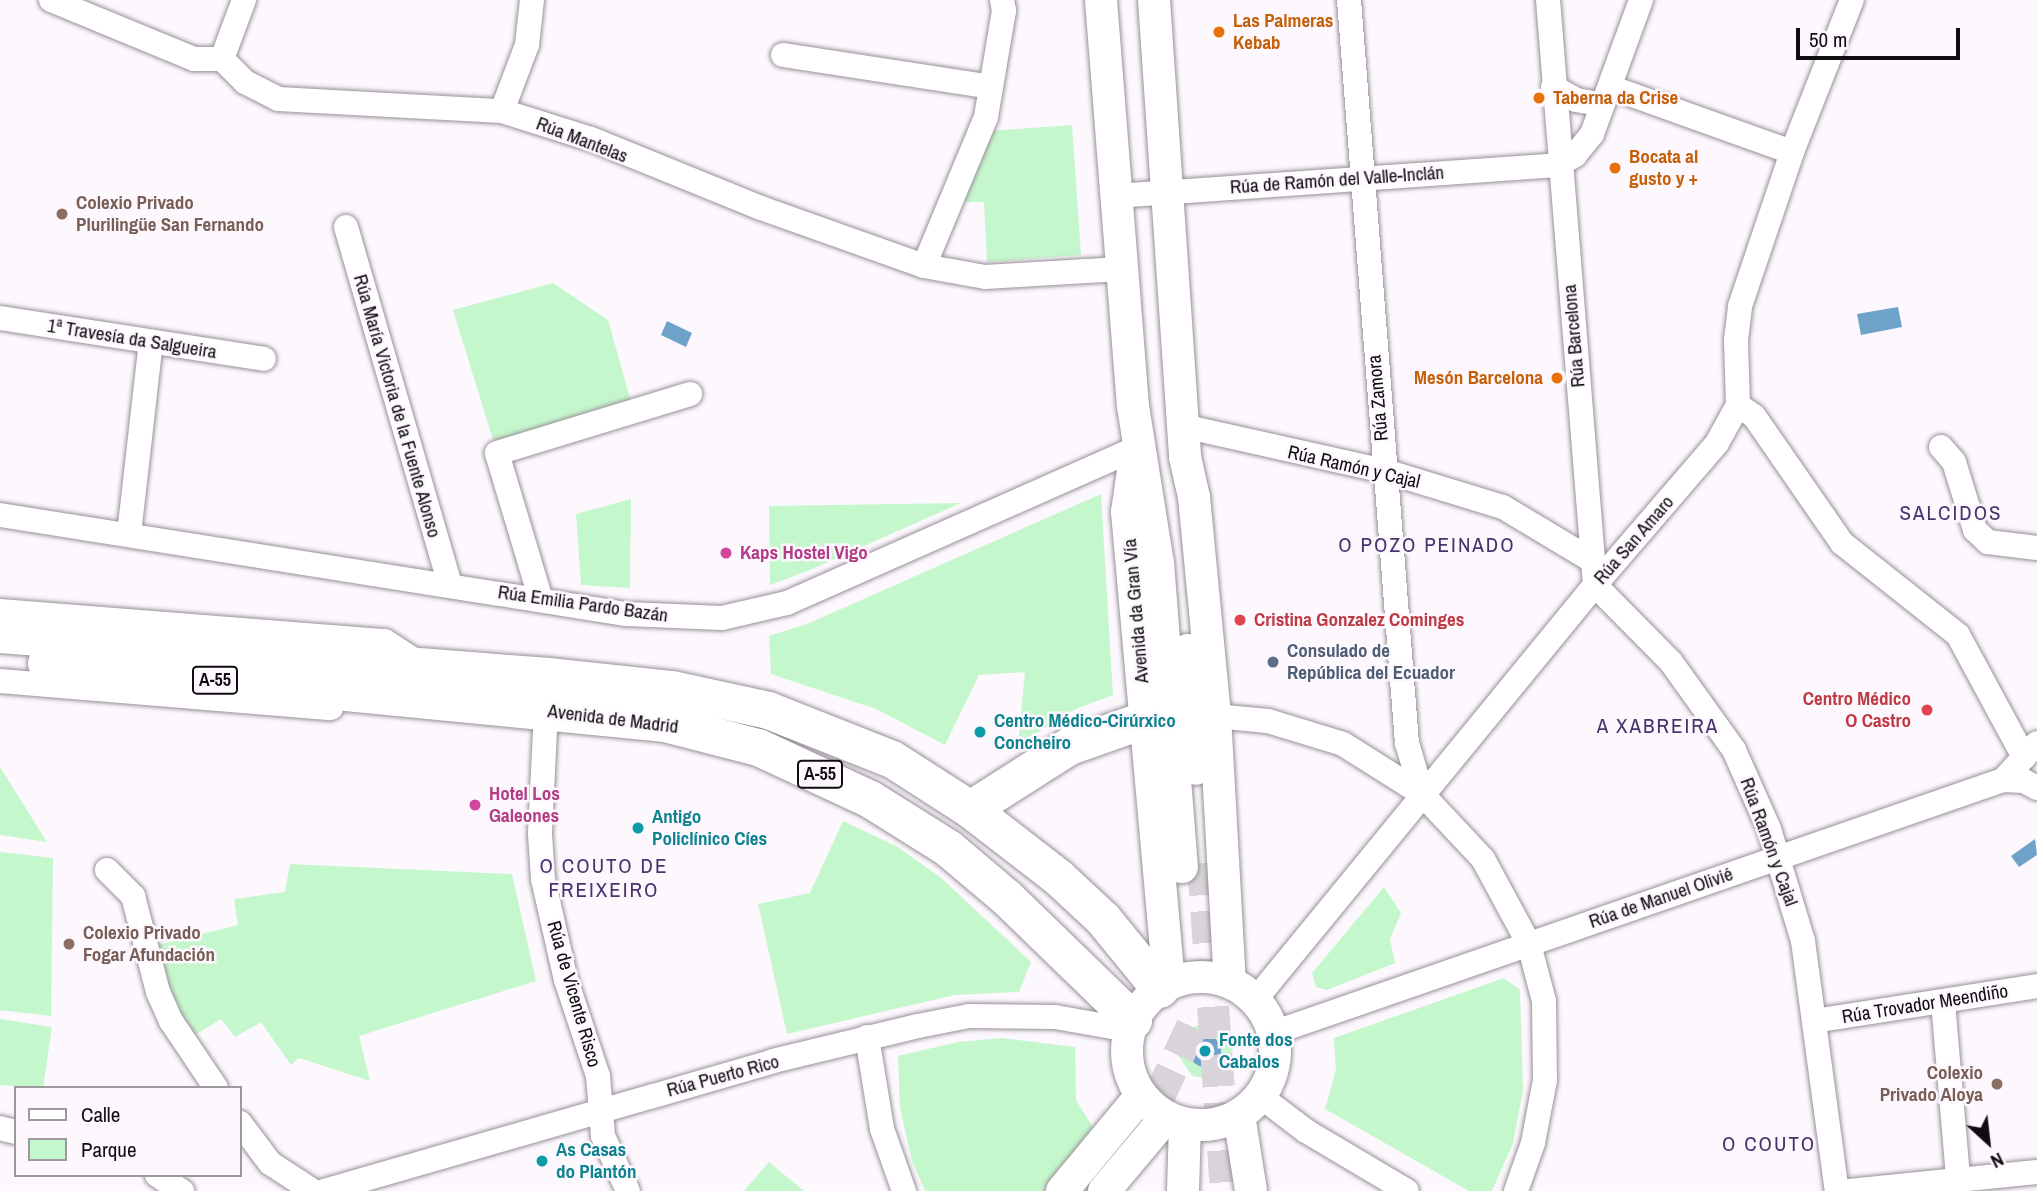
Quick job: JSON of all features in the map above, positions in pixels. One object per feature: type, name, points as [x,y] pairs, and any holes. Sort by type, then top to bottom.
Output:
[{"type":"highway","name":"Avenida de Madrid","points":[[0,634],[429,685],[546,710],[713,733],[804,766],[870,799],[948,848],[1006,897],[1131,1025]]},
{"type":"highway","name":"Avenida de Madrid","points":[[0,659],[429,685],[672,689],[768,710],[892,759],[970,809],[1077,894],[1165,987]]},
{"type":"highway","points":[[970,809],[1069,746],[1127,722],[1146,719]]},
{"type":"main road","name":"Avenida da Gran Vía","points":[[1101,0],[1137,448],[1151,507],[1193,865],[1177,499],[1185,457]]},
{"type":"main road","name":"Avenida da Gran Vía","points":[[1154,0],[1185,457],[1194,497],[1242,992]]},
{"type":"main road","name":"Avenida da Gran Vía","points":[[1137,448],[1127,512],[1146,719],[1165,987]]},
{"type":"main road","points":[[1250,1105],[1222,1122],[1176,1120],[1141,1096],[1130,1076],[1126,1053],[1131,1025],[1165,987],[1200,977],[1242,992],[1273,1033],[1275,1055],[1250,1105],[1251,1191]]},
{"type":"main road","points":[[1062,1191],[1141,1096]]},
{"type":"main road","points":[[1104,1191],[1176,1120]]},
{"type":"main road","points":[[1176,1120],[1183,1191]]},
{"type":"street","points":[[51,0],[194,59],[222,59],[244,0]]},
{"type":"street","points":[[502,111],[527,45],[532,0]]},
{"type":"street","points":[[924,266],[986,117],[1004,11],[1002,0]]},
{"type":"street","name":"Rúa Zamora","points":[[1349,0],[1407,743],[1422,794]]},
{"type":"street","name":"Rúa Barcelona","points":[[1548,0],[1558,165],[1594,573]]},
{"type":"street","points":[[1558,165],[1575,155],[1592,134],[1641,0]]},
{"type":"street","points":[[1852,0],[1793,152],[1740,306],[1736,340],[1738,405],[1754,416],[1842,543],[1958,635],[2030,750]]},
{"type":"street","points":[[783,55],[991,88]]},
{"type":"street","name":"Rúa Mantelas","points":[[222,59],[245,82],[278,99],[502,111],[591,139],[761,208],[924,266],[985,277],[1121,269]]},
{"type":"street","points":[[1553,87],[1576,100],[1606,96],[1793,152]]},
{"type":"street","name":"Rúa de Ramón del Valle-Inclán","points":[[1116,196],[1558,165]]},
{"type":"street","name":"Rúa María Victoria de la Fuente Alonso","points":[[346,227],[450,585]]},
{"type":"street","name":"1ª Travesía da Salgueira","points":[[0,318],[264,359]]},
{"type":"street","points":[[129,534],[151,342]]},
{"type":"street","points":[[541,600],[497,453],[690,394]]},
{"type":"street","name":"Rúa San Amaro","points":[[1242,992],[1326,914],[1594,573],[1717,443],[1738,405]]},
{"type":"street","name":"Rúa Ramón y Cajal","points":[[1183,426],[1385,471],[1503,508],[1594,573],[1671,662],[1734,750],[1779,858],[1803,941],[1837,1191]]},
{"type":"street","points":[[1941,447],[1954,462],[1975,530],[1988,542],[2037,548]]},
{"type":"street","name":"Rúa Emilia Pardo Bazán","points":[[0,515],[541,600],[689,618],[758,612],[787,603],[1137,448]]},
{"type":"street","name":"Avenida de Madrid","points":[[0,611],[385,641],[429,685]]},
{"type":"street","points":[[0,681],[379,712],[429,685]]},
{"type":"street","name":"Rúa de Vicente Risco","points":[[546,710],[543,879],[566,980],[597,1076],[603,1136],[628,1191]]},
{"type":"street","points":[[1215,716],[1268,721],[1343,744],[1422,794],[1483,859],[1529,944],[1544,1001],[1545,1080],[1533,1143],[1516,1191]]},
{"type":"street","name":"Rúa de Manuel Olivié","points":[[1273,1033],[2003,780],[2030,750]]},
{"type":"street","points":[[2003,780],[2024,781],[2037,788]]},
{"type":"street","points":[[107,870],[133,895],[158,992],[171,1021],[215,1086]]},
{"type":"street","name":"Rúa Trovador Meendiño","points":[[1814,1021],[2037,986]]},
{"type":"street","points":[[1943,1002],[1955,1183]]},
{"type":"street","name":"Rúa Puerto Rico","points":[[324,1191],[599,1110],[867,1037],[969,1016],[1055,1017],[1131,1025]]},
{"type":"street","points":[[867,1037],[882,1129],[904,1191]]},
{"type":"street","points":[[1250,1105],[1306,1131],[1407,1191]]},
{"type":"street","points":[[242,1126],[270,1163],[313,1191]]},
{"type":"street","points":[[1849,1191],[1955,1183],[2037,1172]]},
{"type":"street","points":[[161,1177],[182,1191]]},
{"type":"green space","points":[[1072,125],[1081,255],[987,262],[984,202],[964,202],[990,131]]},
{"type":"green space","points":[[553,283],[608,320],[631,402],[494,443],[453,310]]},
{"type":"green space","points":[[1101,494],[1113,695],[1078,708],[1018,744],[1025,672],[979,675],[945,745],[876,709],[771,674],[769,636],[807,624]]},
{"type":"green space","points":[[631,499],[630,588],[581,585],[576,514]]},
{"type":"green space","points":[[961,503],[810,570],[770,585],[769,506]]},
{"type":"green space","points":[[0,767],[47,842],[0,835]]},
{"type":"green space","points":[[843,821],[896,846],[940,877],[1031,962],[1019,992],[955,995],[787,1034],[758,904],[810,893]]},
{"type":"green space","points":[[0,852],[53,858],[51,1016],[0,1010]]},
{"type":"green space","points":[[290,864],[512,874],[536,981],[359,1036],[370,1081],[299,1058],[291,1065],[261,1022],[235,1037],[221,1019],[193,1036],[166,987],[157,945],[238,925],[234,899],[285,892]]},
{"type":"green space","points":[[1384,887],[1401,913],[1390,939],[1395,963],[1327,990],[1316,987],[1312,973]]},
{"type":"green space","points":[[1504,978],[1520,990],[1523,1090],[1513,1143],[1492,1191],[1469,1191],[1325,1109],[1336,1070],[1334,1038]]},
{"type":"green space","points":[[0,1019],[52,1027],[43,1086],[0,1085]]},
{"type":"green space","points":[[1201,1024],[1219,1026],[1234,1047],[1225,1071],[1210,1079],[1192,1076],[1178,1055],[1186,1031]]},
{"type":"green space","points":[[1001,1038],[1075,1047],[1076,1100],[1095,1131],[1044,1191],[925,1191],[912,1161],[900,1108],[898,1056],[958,1042]]},
{"type":"green space","points":[[769,1162],[804,1191],[744,1191]]},
{"type":"water","points":[[1898,307],[1902,327],[1861,335],[1857,314]]},
{"type":"water","points":[[667,321],[692,333],[686,347],[661,335]]},
{"type":"water","points":[[2035,839],[2037,855],[2019,867],[2011,856]]},
{"type":"water","points":[[1205,1035],[1216,1040],[1221,1051],[1216,1062],[1205,1067],[1194,1062],[1189,1051],[1194,1040]]},
{"type":"tunnel","points":[[1203,863],[1226,1191]]},
{"type":"tunnel","points":[[1128,1135],[1158,1099],[1194,1022]]},
{"type":"place","name":"Las Palmeras Kebab","points":[[1219,32]]},
{"type":"place","name":"Taberna da Crise","points":[[1539,98]]},
{"type":"place","name":"Bocata al gusto y +","points":[[1615,168]]},
{"type":"place","name":"Colexio Privado Plurilingüe San Fernando","points":[[62,214]]},
{"type":"place","name":"Mesón Barcelona","points":[[1557,378]]},
{"type":"place","name":"Kaps Hostel Vigo","points":[[726,553]]},
{"type":"place","name":"Cristina Gonzalez Cominges","points":[[1240,620]]},
{"type":"place","name":"Consulado de República del Ecuador","points":[[1273,662]]},
{"type":"place","name":"Centro Médico O Castro","points":[[1927,710]]},
{"type":"place","name":"Centro Médico-Cirúrxico Concheiro","points":[[980,732]]},
{"type":"place","name":"Hotel Los Galeones","points":[[475,805]]},
{"type":"place","name":"Antigo Policlínico Cíes","points":[[638,828]]},
{"type":"place","name":"Colexio Privado Fogar Afundación","points":[[69,944]]},
{"type":"place","name":"Fonte dos Cabalos","points":[[1205,1051]]},
{"type":"place","name":"Colexio Privado Aloya","points":[[1997,1084]]},
{"type":"place","name":"As Casas do Plantón","points":[[542,1161]]},
{"type":"district","name":"SALCIDOS","points":[[1951,513]]},
{"type":"district","name":"O POZO PEINADO","points":[[1427,545]]},
{"type":"district","name":"A XABREIRA","points":[[1658,726]]},
{"type":"district","name":"O COUTO DE FREIXEIRO","points":[[604,878]]},
{"type":"district","name":"O COUTO","points":[[1769,1144]]}]
